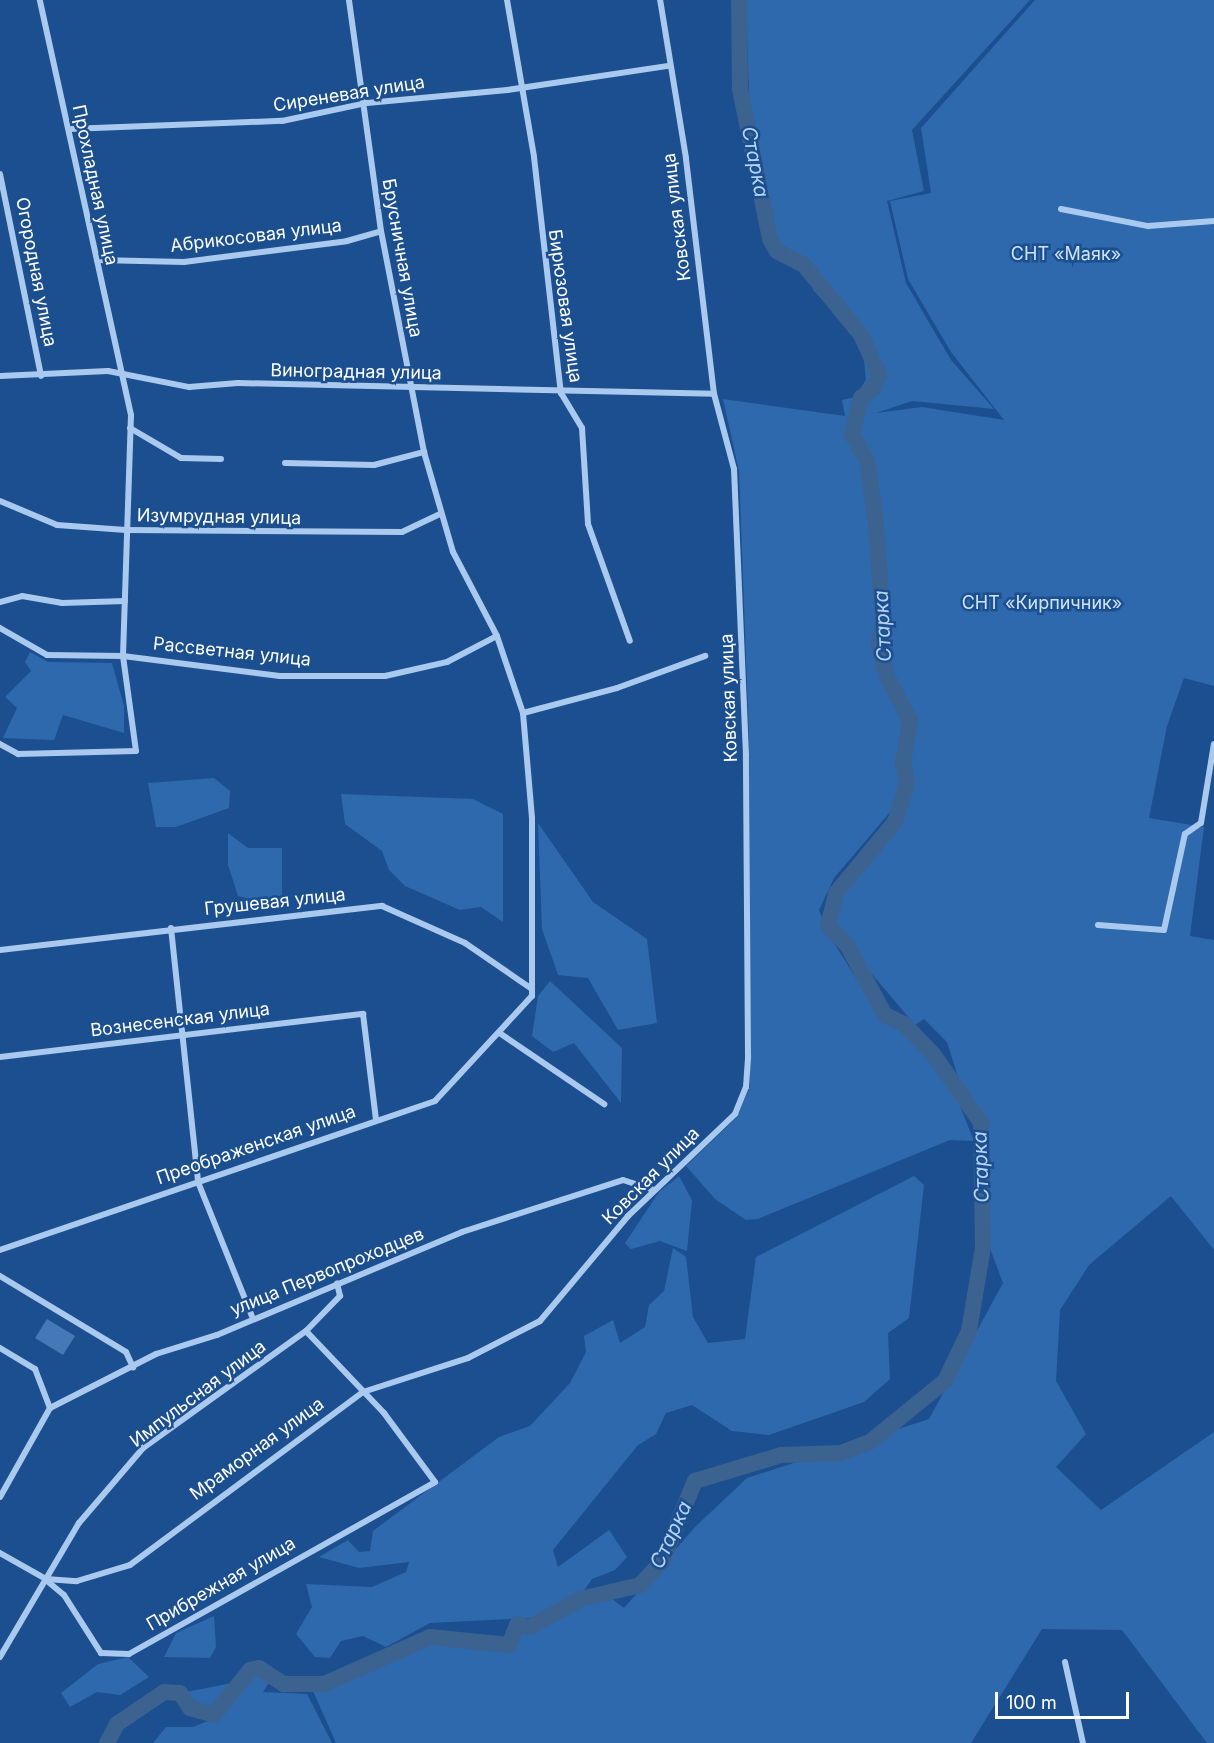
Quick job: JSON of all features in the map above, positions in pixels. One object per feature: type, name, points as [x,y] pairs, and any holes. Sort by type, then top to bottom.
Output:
[{"type":"street","name":"Прохладная улица","points":[[0,744],[18,754],[136,751],[123,656],[130,428],[123,375],[40,0]]},
{"type":"street","name":"Брусничная улица","points":[[349,0],[360,106],[381,231],[424,452],[440,514],[453,552],[497,636],[523,713],[531,766],[532,989]]},
{"type":"street","name":"Бирюзовая улица","points":[[507,0],[522,88],[561,393],[582,428],[588,524],[630,641]]},
{"type":"street","name":"Ковская улица","points":[[540,1321],[653,1190],[735,1114],[746,1087],[746,755],[734,469],[714,394],[686,158],[668,66],[660,0]]},
{"type":"street","name":"Сиреневая улица","points":[[69,129],[282,121],[360,106],[522,88],[668,66]]},
{"type":"street","name":"Огородная улица","points":[[0,174],[41,376]]},
{"type":"street","points":[[1061,209],[1148,226],[1214,221]]},
{"type":"street","name":"Абрикосовая улица","points":[[97,260],[184,262],[347,241],[381,231]]},
{"type":"street","name":"Виноградная улица","points":[[0,376],[123,375],[189,387],[238,383],[561,393],[714,394]]},
{"type":"street","points":[[130,428],[181,458],[221,459]]},
{"type":"street","points":[[285,463],[374,465],[424,452]]},
{"type":"street","name":"Изумрудная улица","points":[[0,501],[57,525],[126,530],[402,532],[440,514]]},
{"type":"street","points":[[0,602],[22,596],[62,603],[125,601]]},
{"type":"street","name":"Рассветная улица","points":[[0,628],[47,655],[123,656],[280,676],[385,676],[447,662],[497,636]]},
{"type":"street","points":[[523,713],[616,688],[705,656]]},
{"type":"street","points":[[1098,926],[1164,930],[1185,834],[1201,823],[1214,744]]},
{"type":"street","name":"Грушевая улица","points":[[0,950],[171,928],[382,906],[465,943],[532,989]]},
{"type":"street","points":[[171,928],[198,1182],[252,1316]]},
{"type":"street","name":"Преображенская улица","points":[[0,1251],[447,1094],[524,1009],[532,989]]},
{"type":"street","name":"Вознесенская улица","points":[[0,1057],[363,1014],[376,1120]]},
{"type":"street","points":[[501,1034],[604,1104]]},
{"type":"street","name":"улица Первопроходцев","points":[[50,1408],[133,1367],[252,1316],[462,1232],[623,1180],[653,1190]]},
{"type":"street","points":[[0,1276],[126,1352],[133,1367]]},
{"type":"street","name":"Импульсная улица","points":[[0,1657],[79,1523],[143,1448],[306,1331],[339,1296],[337,1283]]},
{"type":"street","name":"Мраморная улица","points":[[0,1553],[46,1579],[76,1581],[130,1565],[363,1392],[468,1358],[540,1321]]},
{"type":"street","points":[[306,1331],[363,1392]]},
{"type":"street","points":[[0,1348],[35,1369],[50,1408],[0,1497]]},
{"type":"street","name":"Прибрежная улица","points":[[46,1579],[64,1595],[101,1653],[129,1654],[435,1482],[363,1392]]},
{"type":"street","points":[[1065,1662],[1083,1743]]},
{"type":"green space","points":[[746,0],[1030,0],[912,130],[924,191],[887,201],[906,283],[951,360],[994,409],[912,401],[876,413],[922,407],[1004,420],[951,352],[908,279],[890,201],[931,193],[921,128],[1035,0],[1214,0],[1214,686],[1184,678],[1167,726],[1149,818],[1204,827],[1190,936],[1214,940],[1214,1250],[1171,1196],[1089,1265],[1060,1310],[1056,1381],[1086,1434],[1056,1467],[1101,1510],[1214,1432],[1214,1743],[1207,1743],[1122,1630],[1042,1629],[971,1743],[336,1743],[310,1684],[339,1685],[430,1637],[509,1645],[517,1625],[548,1621],[581,1599],[604,1593],[624,1608],[696,1526],[747,1478],[929,1419],[1003,1283],[983,1230],[980,1147],[947,1042],[924,1019],[915,1025],[860,960],[855,968],[847,945],[828,926],[836,893],[894,822],[904,798],[910,721],[898,701],[908,721],[903,797],[834,878],[819,910],[829,935],[881,1018],[902,1028],[953,1088],[974,1141],[950,1140],[758,1219],[746,1220],[715,1199],[686,1166],[737,1117],[750,1086],[749,738],[739,471],[723,399],[845,416],[842,400],[855,397],[866,380],[864,360],[850,329],[813,290],[817,281],[805,263],[779,249],[772,237],[750,130]],"holes":[[[868,473],[882,574],[883,626],[879,643],[897,700],[884,675],[877,642],[880,574]]]},
{"type":"green space","points":[[30,652],[48,662],[112,663],[124,706],[124,733],[63,715],[54,740],[3,738],[17,708],[5,697],[31,671],[25,662]]},
{"type":"green space","points":[[214,778],[230,791],[229,808],[176,827],[156,827],[148,783]]},
{"type":"green space","points":[[341,794],[473,799],[503,814],[503,922],[481,907],[460,910],[405,886],[389,870],[382,851],[345,824]]},
{"type":"green space","points":[[538,823],[593,902],[647,939],[657,1023],[618,1030],[588,978],[558,975],[542,929]]},
{"type":"green space","points":[[228,833],[248,848],[282,848],[282,907],[238,896],[228,865]]},
{"type":"green space","points":[[550,981],[622,1048],[621,1103],[574,1043],[553,1052],[532,1036],[538,996]]},
{"type":"green space","points":[[679,1176],[692,1200],[687,1251],[660,1241],[631,1249],[625,1243],[659,1192]]},
{"type":"green space","points":[[914,1176],[924,1185],[909,1318],[888,1333],[890,1379],[864,1402],[769,1435],[732,1431],[692,1405],[666,1413],[656,1434],[638,1445],[553,1550],[558,1567],[609,1530],[627,1557],[615,1570],[592,1579],[583,1592],[549,1609],[547,1617],[430,1623],[386,1647],[363,1636],[341,1641],[330,1658],[315,1657],[296,1634],[312,1607],[306,1584],[372,1587],[406,1572],[409,1562],[359,1568],[319,1557],[348,1540],[359,1552],[370,1551],[373,1531],[499,1437],[530,1426],[570,1383],[586,1352],[584,1336],[613,1320],[620,1343],[645,1327],[649,1305],[664,1291],[673,1248],[686,1257],[693,1317],[708,1343],[745,1339],[756,1257]]},
{"type":"green space","points":[[214,1616],[216,1647],[210,1658],[164,1657],[176,1633]]},
{"type":"green space","points":[[128,1657],[149,1677],[120,1695],[97,1692],[70,1707],[61,1693],[98,1664]]},
{"type":"green space","points":[[258,1670],[272,1678],[263,1692],[307,1694],[332,1743],[153,1743],[166,1727],[193,1727],[215,1718],[240,1693],[245,1677]]},
{"type":"green space","points":[[237,1682],[214,1714],[191,1707],[186,1692]]},
{"type":"building","points":[[47,1319],[75,1336],[63,1355],[35,1338]]},
{"type":"waterway","name":"Старка","points":[[107,1743],[117,1724],[164,1692],[180,1693],[190,1708],[214,1715],[250,1670],[259,1668],[284,1684],[324,1684],[430,1637],[509,1645],[517,1625],[530,1627],[581,1599],[640,1585],[662,1561],[695,1481],[781,1455],[841,1453],[870,1442],[945,1381],[969,1331],[983,1247],[981,1123],[934,1055],[904,1024],[885,1015],[847,945],[828,926],[836,893],[895,822],[907,783],[903,763],[910,721],[886,674],[879,643],[883,626],[876,522],[867,461],[852,434],[861,398],[873,389],[879,374],[861,335],[804,265],[777,251],[770,239],[740,89],[739,0]]},
{"type":"park label","name":"СНТ «Маяк»","points":[[1066,254]]},
{"type":"park label","name":"СНТ «Кирпичник»","points":[[1042,603]]}]
